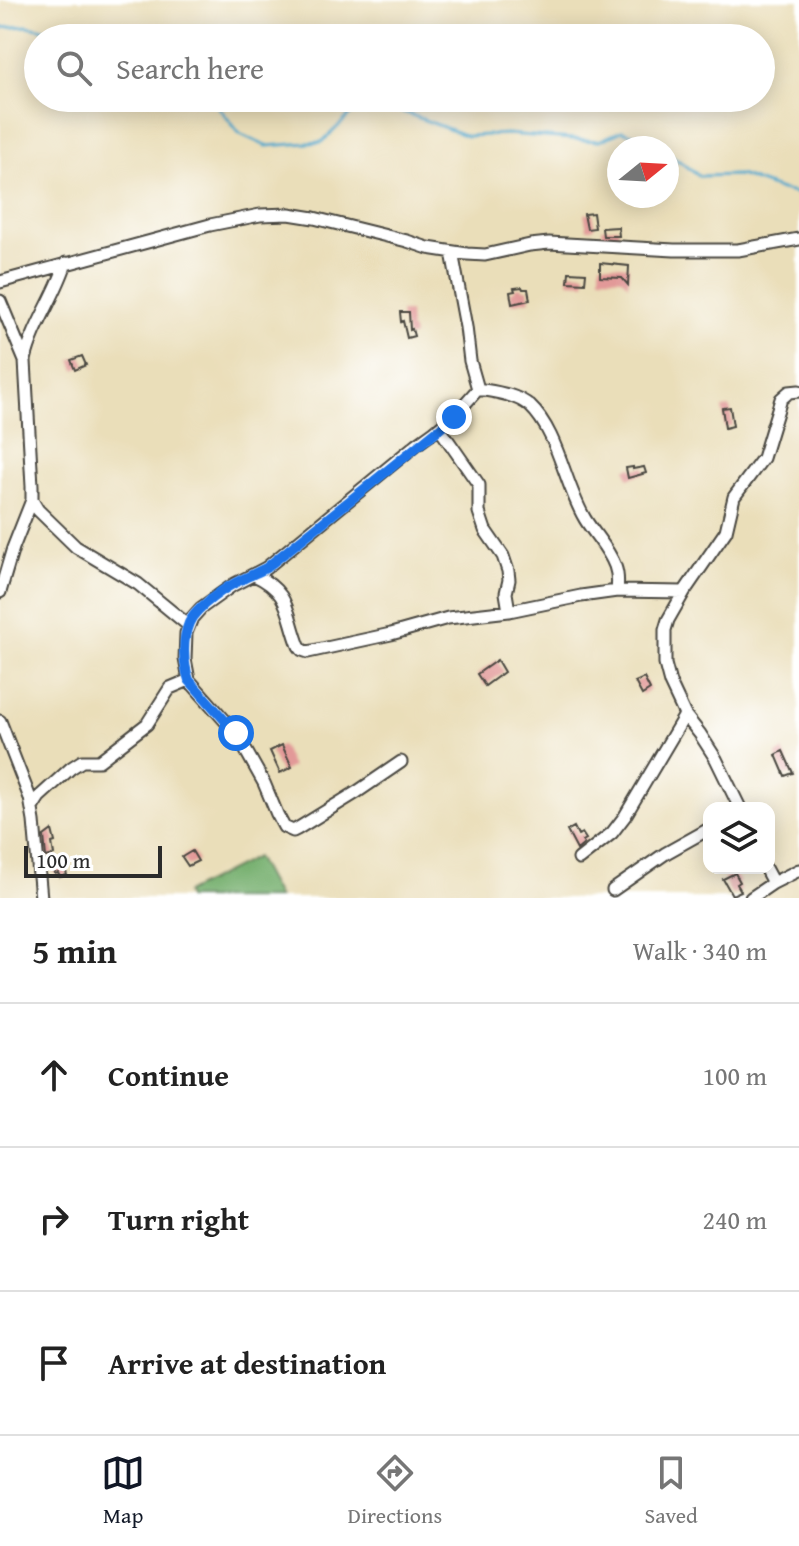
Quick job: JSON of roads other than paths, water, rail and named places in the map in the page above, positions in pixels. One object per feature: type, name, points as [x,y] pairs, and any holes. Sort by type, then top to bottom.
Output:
[{"type":"street","points":[[0,282],[237,218],[274,214],[314,218],[428,248],[485,255],[549,243],[738,250],[799,239]]},
{"type":"street","points":[[452,252],[470,361],[478,389]]},
{"type":"street","points":[[25,361],[33,333],[66,263]]},
{"type":"street","points":[[0,301],[25,361],[32,470],[32,500],[0,592]]},
{"type":"street","points":[[401,762],[297,829],[288,830],[236,733],[189,680],[185,645],[188,625],[201,608],[241,580],[266,568],[417,444],[440,429],[478,389]]},
{"type":"street","points":[[478,389],[520,399],[539,416],[584,517],[616,568],[617,591]]},
{"type":"street","points":[[737,802],[708,746],[685,715],[670,683],[665,630],[684,592],[726,531],[734,497],[763,458],[781,399],[789,392],[799,391]]},
{"type":"street","points":[[440,429],[479,485],[479,512],[485,530],[505,562],[509,580],[506,593],[509,611]]},
{"type":"street","points":[[32,500],[38,510],[76,547],[138,584],[188,625]]},
{"type":"street","points":[[254,575],[271,584],[282,596],[299,646],[308,652],[448,618],[509,611],[581,596],[617,591],[684,592]]},
{"type":"street","points":[[32,808],[39,797],[71,768],[82,761],[99,761],[147,724],[170,688],[189,680]]},
{"type":"street","points":[[579,859],[612,833],[625,816],[685,715]]},
{"type":"street","points":[[0,721],[32,808],[41,898]]},
{"type":"street","points":[[613,890],[666,853],[703,832]]},
{"type":"street","points":[[751,898],[799,870]]},
{"type":"street","points":[[768,874],[773,883]]},
{"type":"waterway","points":[[0,28],[24,26]]},
{"type":"waterway","points":[[223,112],[240,134],[266,146],[322,142],[354,112]]},
{"type":"waterway","points":[[404,112],[467,136],[507,134],[599,141],[607,138]]},
{"type":"waterway","points":[[610,136],[622,131],[638,136]]},
{"type":"waterway","points":[[679,161],[699,176],[739,175],[799,194]]}]
